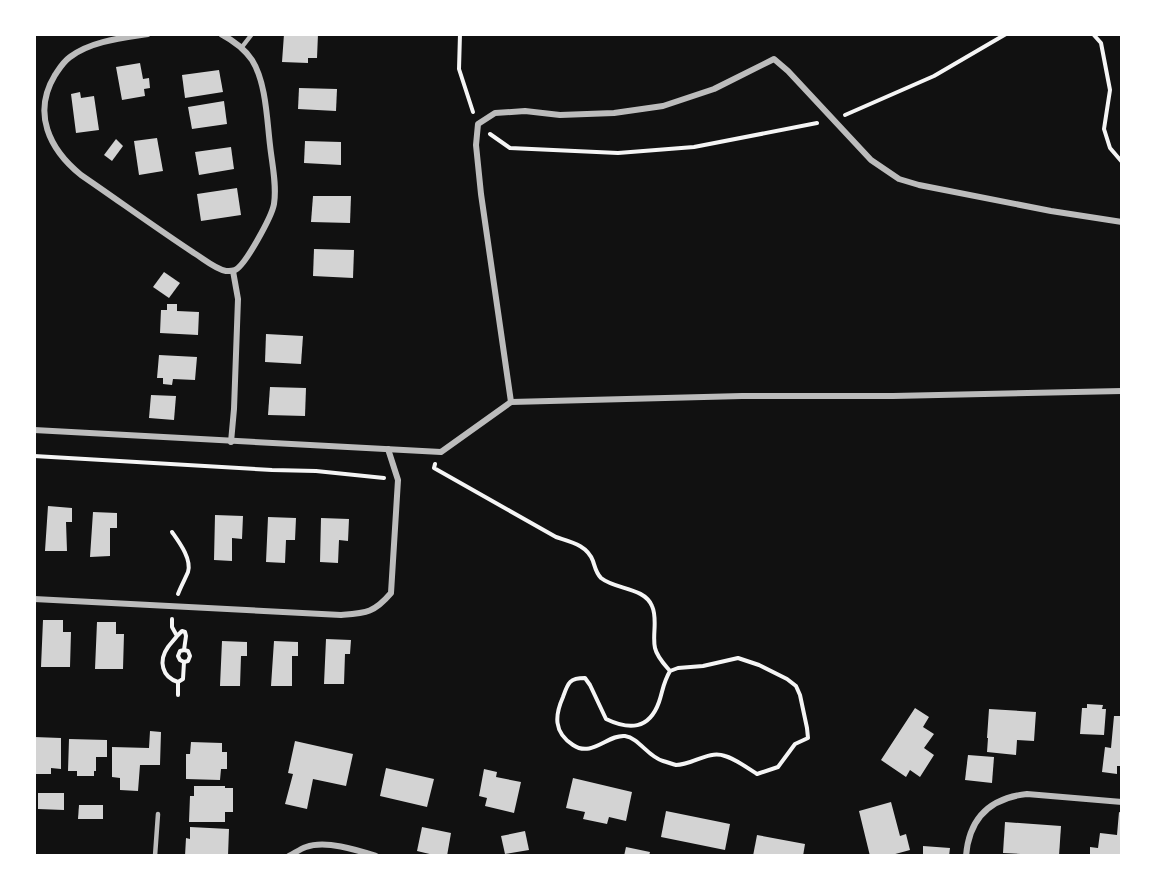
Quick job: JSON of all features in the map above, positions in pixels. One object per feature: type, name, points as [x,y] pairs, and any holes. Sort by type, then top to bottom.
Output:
[{"type":"street","points":[[148,34],[103,42],[81,50],[66,60],[49,86],[44,105],[45,123],[56,149],[81,175],[219,269],[233,271],[246,259],[272,211],[275,195],[261,85],[252,61],[242,48],[221,34]]},
{"type":"street","points":[[511,402],[476,145],[478,124],[495,113],[525,111],[560,114],[614,113],[663,106],[714,89],[774,59],[871,160],[899,179],[1029,207],[1122,222]]},
{"type":"street","points":[[231,442],[238,299],[233,271]]},
{"type":"street","points":[[34,430],[441,452],[511,402],[742,396],[893,396],[1122,391]]},
{"type":"street","points":[[34,599],[341,615],[366,613],[381,604],[391,593],[398,480],[388,449]]},
{"type":"street","points":[[966,855],[967,842],[974,824],[987,808],[1002,799],[1027,794],[1122,802]]},
{"type":"street","points":[[289,855],[315,845],[334,845],[376,855]]},
{"type":"lane","points":[[242,48],[252,34]]},
{"type":"lane","points":[[155,855],[158,814]]},
{"type":"path","points":[[460,34],[459,69],[478,124],[510,148],[618,153],[694,147],[834,120],[934,75],[1006,34]]},
{"type":"path","points":[[1093,34],[1101,43],[1110,90],[1104,129],[1110,148],[1122,162]]},
{"type":"path","points":[[435,451],[434,468],[556,537],[585,549],[601,578],[637,592],[649,600],[654,609],[655,648],[670,671]]},
{"type":"path","points":[[34,456],[316,471],[398,480]]},
{"type":"path","points":[[172,532],[189,564],[172,620],[172,627],[177,636]]},
{"type":"path","points":[[178,682],[166,674],[162,664],[166,650],[182,631],[186,636],[184,650]]},
{"type":"path","points":[[184,650],[180,651],[178,656],[184,662]]},
{"type":"path","points":[[184,650],[188,651],[190,656],[188,661],[184,662]]},
{"type":"path","points":[[738,658],[759,665],[796,686],[801,695],[808,738],[795,744],[778,767],[757,774],[726,756],[713,754],[676,765],[659,760],[635,740],[625,736],[584,750],[573,746],[561,735],[557,722],[557,710],[569,682],[576,678],[585,678],[606,719],[628,727],[641,724],[652,717],[670,671],[738,658]]},
{"type":"path","points":[[178,682],[183,679],[184,662]]},
{"type":"path","points":[[178,682],[178,694]]},
{"type":"building","points":[[284,34],[318,34],[317,58],[308,58],[308,63],[282,62]]},
{"type":"building","points":[[140,63],[143,79],[149,78],[150,88],[144,89],[145,96],[122,100],[116,67]]},
{"type":"building","points":[[219,70],[223,92],[185,98],[182,75]]},
{"type":"building","points":[[299,88],[337,89],[336,111],[298,109]]},
{"type":"building","points":[[80,92],[81,98],[94,96],[99,130],[76,133],[71,94]]},
{"type":"building","points":[[224,101],[227,124],[192,129],[188,107]]},
{"type":"building","points":[[157,138],[163,171],[139,175],[134,141]]},
{"type":"building","points":[[116,139],[123,146],[112,161],[104,155]]},
{"type":"building","points":[[305,141],[341,142],[341,165],[304,163]]},
{"type":"building","points":[[231,147],[234,169],[199,175],[195,152]]},
{"type":"building","points":[[237,188],[241,215],[201,221],[197,194]]},
{"type":"building","points":[[313,196],[351,196],[350,223],[311,222]]},
{"type":"building","points":[[314,249],[354,250],[353,278],[313,276]]},
{"type":"building","points":[[164,272],[180,283],[169,298],[153,287]]},
{"type":"building","points":[[167,304],[177,304],[177,311],[199,312],[198,335],[160,333],[161,310],[167,310]]},
{"type":"building","points":[[266,334],[303,336],[301,364],[265,362]]},
{"type":"building","points":[[159,355],[197,357],[195,380],[173,379],[172,385],[163,384],[163,378],[157,378]]},
{"type":"building","points":[[270,387],[306,388],[305,416],[268,415]]},
{"type":"building","points":[[151,395],[176,396],[174,420],[149,418]]},
{"type":"building","points":[[48,506],[72,508],[72,522],[66,522],[67,551],[45,551]]},
{"type":"building","points":[[93,512],[117,513],[117,528],[110,528],[110,556],[90,557]]},
{"type":"building","points":[[215,515],[243,516],[242,539],[232,538],[232,561],[214,560]]},
{"type":"building","points":[[268,517],[296,518],[295,540],[286,540],[285,563],[266,562]]},
{"type":"building","points":[[321,518],[349,519],[348,541],[339,540],[338,563],[320,562]]},
{"type":"building","points":[[43,620],[63,620],[63,632],[71,632],[70,667],[41,667]]},
{"type":"building","points":[[97,622],[116,622],[116,634],[124,634],[123,669],[95,669]]},
{"type":"building","points":[[326,639],[351,640],[350,654],[345,654],[344,684],[324,684]]},
{"type":"building","points":[[222,641],[247,642],[247,656],[241,656],[240,686],[220,686]]},
{"type":"building","points":[[274,641],[298,642],[298,656],[292,656],[292,686],[271,686]]},
{"type":"building","points":[[1087,704],[1103,705],[1102,709],[1106,709],[1104,735],[1080,734],[1082,708],[1087,708]]},
{"type":"building","points":[[915,708],[929,717],[923,727],[934,734],[924,748],[934,755],[920,777],[910,770],[906,777],[881,760]]},
{"type":"building","points":[[989,709],[1036,712],[1034,741],[1017,740],[1016,755],[987,752]]},
{"type":"building","points":[[1114,716],[1122,716],[1122,766],[1117,766],[1117,774],[1102,772],[1105,747],[1111,748]]},
{"type":"building","points":[[150,731],[161,732],[160,765],[140,765],[138,791],[120,790],[120,778],[112,777],[112,747],[149,748]]},
{"type":"building","points":[[34,737],[61,738],[61,769],[51,768],[51,774],[34,774]]},
{"type":"building","points":[[69,739],[107,740],[107,757],[96,757],[94,776],[77,776],[77,771],[68,771]]},
{"type":"building","points":[[295,741],[353,754],[346,786],[313,779],[307,809],[285,804],[293,774],[288,773]]},
{"type":"building","points":[[191,742],[222,743],[222,752],[227,752],[227,769],[221,769],[220,780],[186,779],[186,754],[190,754]]},
{"type":"building","points":[[968,755],[994,757],[992,783],[965,780]]},
{"type":"building","points":[[386,768],[434,779],[427,807],[380,796]]},
{"type":"building","points":[[484,769],[497,772],[496,777],[521,782],[514,813],[485,806],[487,798],[479,796]]},
{"type":"building","points":[[573,778],[632,792],[626,821],[609,817],[607,824],[583,819],[585,812],[566,808]]},
{"type":"building","points":[[194,786],[233,788],[233,812],[225,812],[225,822],[189,822],[190,796],[194,796]]},
{"type":"building","points":[[38,793],[64,793],[64,810],[38,809]]},
{"type":"building","points":[[891,802],[900,836],[906,834],[910,850],[888,856],[870,856],[859,811]]},
{"type":"building","points":[[79,805],[103,805],[103,819],[78,819]]},
{"type":"building","points":[[666,811],[730,824],[725,850],[661,837]]},
{"type":"building","points":[[1119,812],[1122,813],[1122,856],[1090,856],[1090,847],[1098,848],[1100,833],[1117,835]]},
{"type":"building","points":[[1005,822],[1061,826],[1059,856],[1003,853]]},
{"type":"building","points":[[190,827],[229,829],[228,856],[185,856],[186,838],[190,839]]},
{"type":"building","points":[[422,827],[451,833],[447,856],[417,851]]},
{"type":"building","points":[[525,831],[529,850],[505,854],[501,836]]},
{"type":"building","points":[[757,835],[805,844],[803,856],[753,856]]},
{"type":"building","points":[[923,846],[950,848],[949,856],[923,856]]},
{"type":"building","points":[[626,847],[650,852],[649,856],[624,856]]}]
